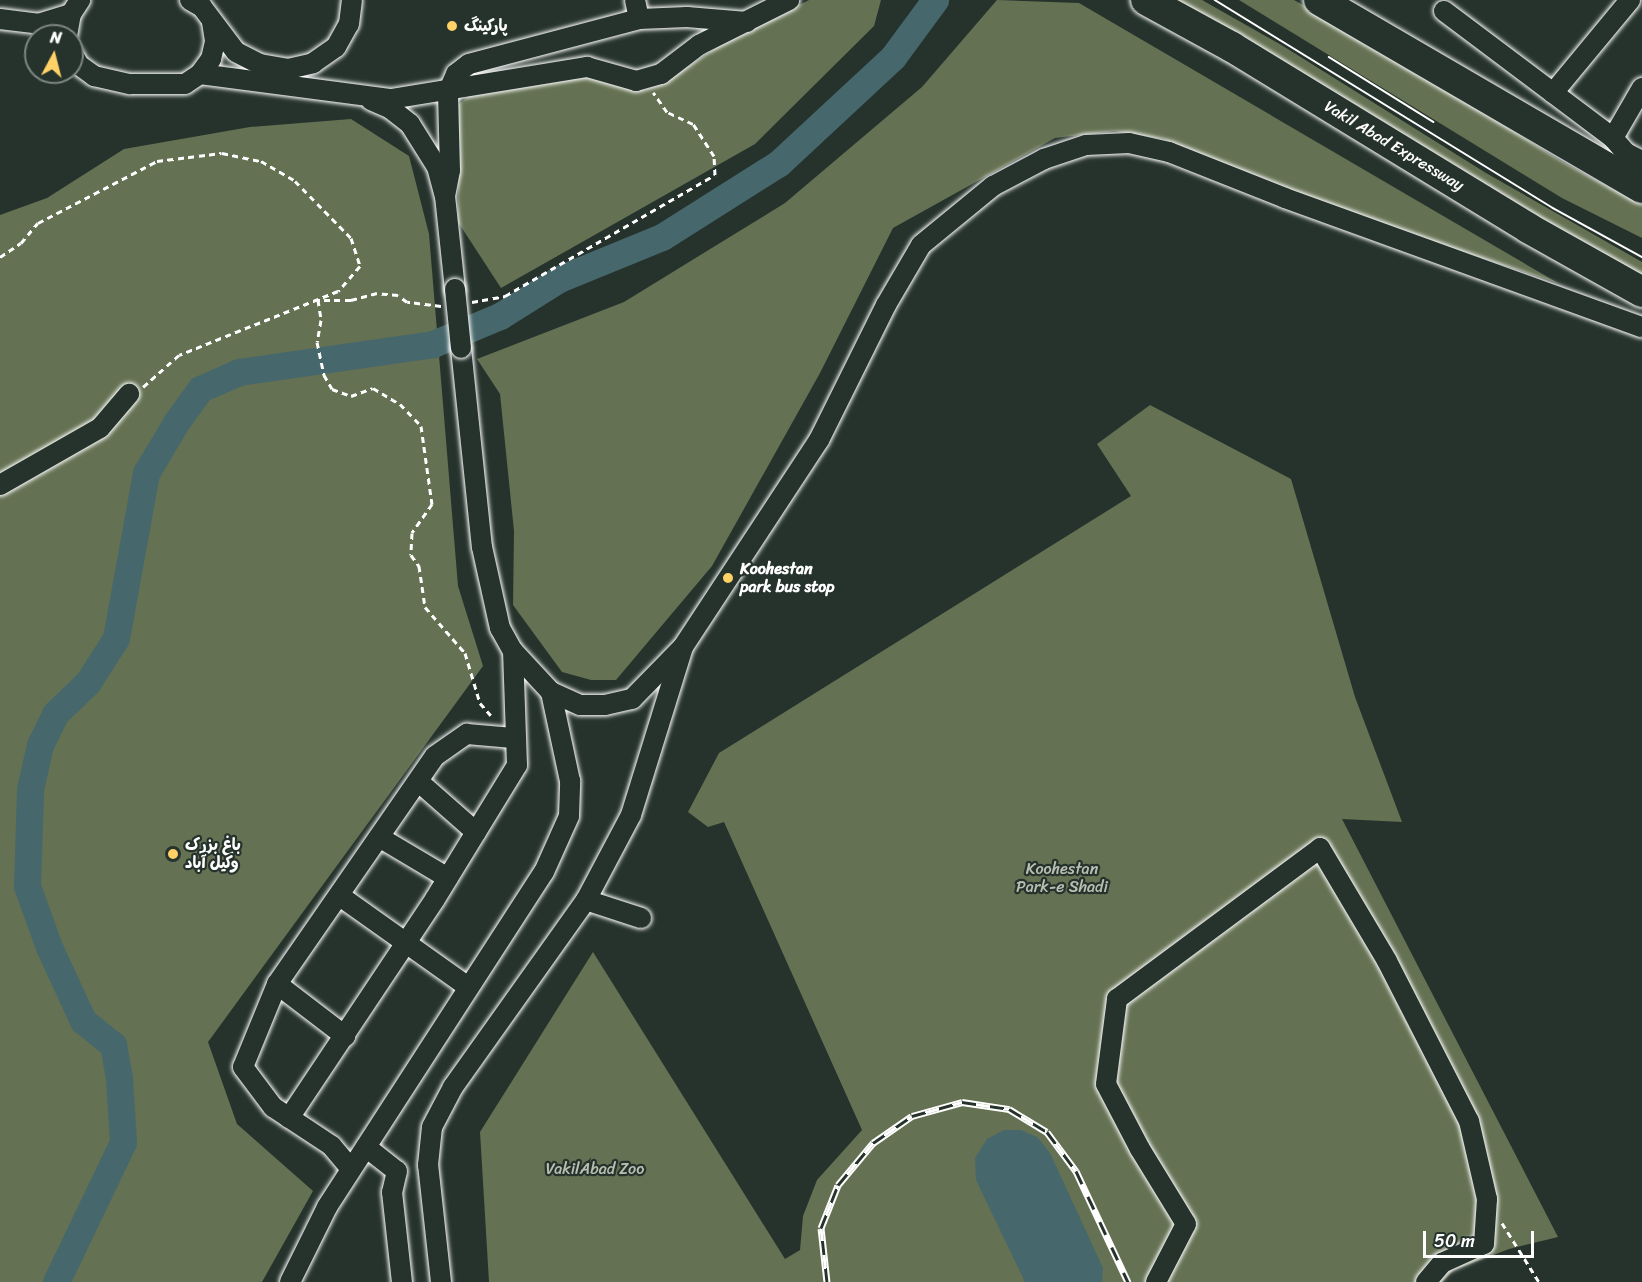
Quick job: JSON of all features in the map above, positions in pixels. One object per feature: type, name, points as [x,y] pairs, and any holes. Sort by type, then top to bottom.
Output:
[{"type":"highway","name":"Vakil Abad Expressway","points":[[1146,0],[1232,47],[1528,228],[1642,292]]},
{"type":"highway","points":[[1319,0],[1642,188]]},
{"type":"street","points":[[190,0],[202,7],[236,52],[260,64],[288,69],[313,63],[336,47],[349,24],[352,0]]},
{"type":"street","points":[[200,74],[391,99],[448,92],[587,67],[636,81],[661,74],[699,45],[750,22],[789,0]]},
{"type":"street","points":[[1553,93],[1630,0]]},
{"type":"street","points":[[0,19],[38,24],[75,7]]},
{"type":"street","points":[[71,24],[75,7]]},
{"type":"street","points":[[445,196],[450,170],[448,92],[456,74],[469,64],[637,10],[750,22]]},
{"type":"street","points":[[1444,11],[1613,138],[1626,153],[1642,160]]},
{"type":"street","points":[[687,17],[701,28],[699,45]]},
{"type":"street","points":[[84,69],[94,76],[130,84],[167,87],[185,84],[200,74],[211,59],[215,41],[212,23]]},
{"type":"street","points":[[1613,138],[1642,88]]},
{"type":"street","points":[[363,96],[391,109],[410,124],[437,167],[445,196],[482,547],[500,628],[513,651],[551,692],[580,705],[605,705],[632,699],[683,647],[819,440],[886,305],[921,245],[993,186],[1044,159],[1086,145],[1129,143],[1169,152],[1285,198],[1642,327]]},
{"type":"street","points":[[0,485],[100,428],[129,394]]},
{"type":"street","points":[[441,1282],[428,1165],[432,1127],[453,1087],[586,900],[631,815],[683,647]]},
{"type":"street","points":[[289,1118],[448,878],[517,765],[513,730],[513,651]]},
{"type":"street","points":[[290,1282],[316,1227],[351,1168],[544,872],[569,816],[570,781],[551,692]]},
{"type":"street","points":[[351,1168],[332,1146],[273,1107],[243,1067],[277,984],[435,756],[467,734],[513,730]]},
{"type":"street","points":[[419,782],[476,831]]},
{"type":"street","points":[[379,837],[448,878]]},
{"type":"street","points":[[1156,1282],[1186,1224],[1140,1149],[1106,1084],[1117,999],[1320,848],[1387,961],[1469,1121],[1487,1199],[1484,1244],[1442,1263],[1425,1282]]},
{"type":"street","points":[[340,896],[468,987]]},
{"type":"street","points":[[586,900],[641,918]]},
{"type":"street","points":[[277,984],[345,1036]]},
{"type":"street","points":[[366,1147],[397,1171],[392,1192],[402,1282]]},
{"type":"path","points":[[318,300],[351,300],[377,293],[398,295],[407,302],[505,296],[715,175],[714,156],[693,124],[667,112],[654,94]]},
{"type":"path","points":[[0,257],[21,243],[39,223],[158,161],[222,153],[261,161],[296,181],[351,238],[360,266],[338,291],[179,355],[149,384],[129,394]]},
{"type":"path","points":[[318,300],[321,320],[317,342],[324,375],[332,389],[351,396],[373,388],[400,404],[422,426],[432,504],[412,533],[411,555],[419,566],[426,607],[465,653],[480,703],[491,718],[513,730]]},
{"type":"path","points":[[1487,1199],[1539,1282]]},
{"type":"green space","points":[[809,0],[881,0],[874,26],[755,144],[501,288],[458,222],[459,104],[473,93],[579,72],[644,90],[661,84],[730,39]]},
{"type":"green space","points":[[997,0],[1079,3],[1558,283],[1367,221],[1164,139],[1115,131],[1055,138],[893,228],[820,373],[712,566],[616,680],[591,680],[562,672],[513,605],[514,531],[500,394],[477,359],[624,302],[785,203],[922,87]]},
{"type":"green space","points":[[1150,0],[1202,0],[1283,46],[1486,173],[1642,262],[1642,289]]},
{"type":"green space","points":[[1239,0],[1294,0],[1366,40],[1561,161],[1642,205],[1642,238],[1562,198]]},
{"type":"green space","name":"باغ بزرک وکیل آباد","points":[[351,119],[409,156],[429,234],[458,586],[483,666],[208,1042],[237,1124],[313,1191],[262,1282],[0,1282],[0,215],[47,198],[124,149],[250,127]]},
{"type":"green space","name":"Koohestan Park-e Shadi","points":[[1150,405],[1291,479],[1355,697],[1402,822],[1342,819],[1558,1237],[1509,1249],[1454,1270],[1442,1282],[489,1282],[480,1132],[593,952],[785,1259],[800,1250],[803,1216],[817,1180],[862,1130],[724,822],[708,827],[688,812],[719,753],[1131,496],[1097,444]]},
{"type":"water","points":[[1004,1130],[1021,1130],[1037,1137],[1050,1153],[1103,1268],[1102,1282],[1025,1282],[976,1180],[975,1158],[987,1139]]},
{"type":"waterway","points":[[56,1282],[123,1142],[119,1078],[113,1045],[83,1021],[49,947],[27,886],[30,789],[40,745],[55,714],[88,682],[116,638],[146,473],[177,421],[200,389],[239,372],[433,344],[500,316],[559,279],[662,237],[779,163],[893,57],[935,0]]},
{"type":"tram line","points":[[1215,0],[1553,208],[1642,257]]},
{"type":"tram line","points":[[1329,57],[1434,122]]},
{"type":"railway","points":[[827,1282],[821,1228],[838,1185],[873,1143],[912,1116],[962,1102],[1009,1109],[1047,1132],[1076,1171],[1128,1282]]},
{"type":"place","name":"پارکینگ","points":[[452,26]]},
{"type":"place","name":"Koohestan park bus stop","points":[[728,578]]},
{"type":"place","name":"باغ بزرک وکیل آباد","points":[[173,854]]},
{"type":"park label","name":"VakilAbad Zoo","points":[[595,1169]]}]
